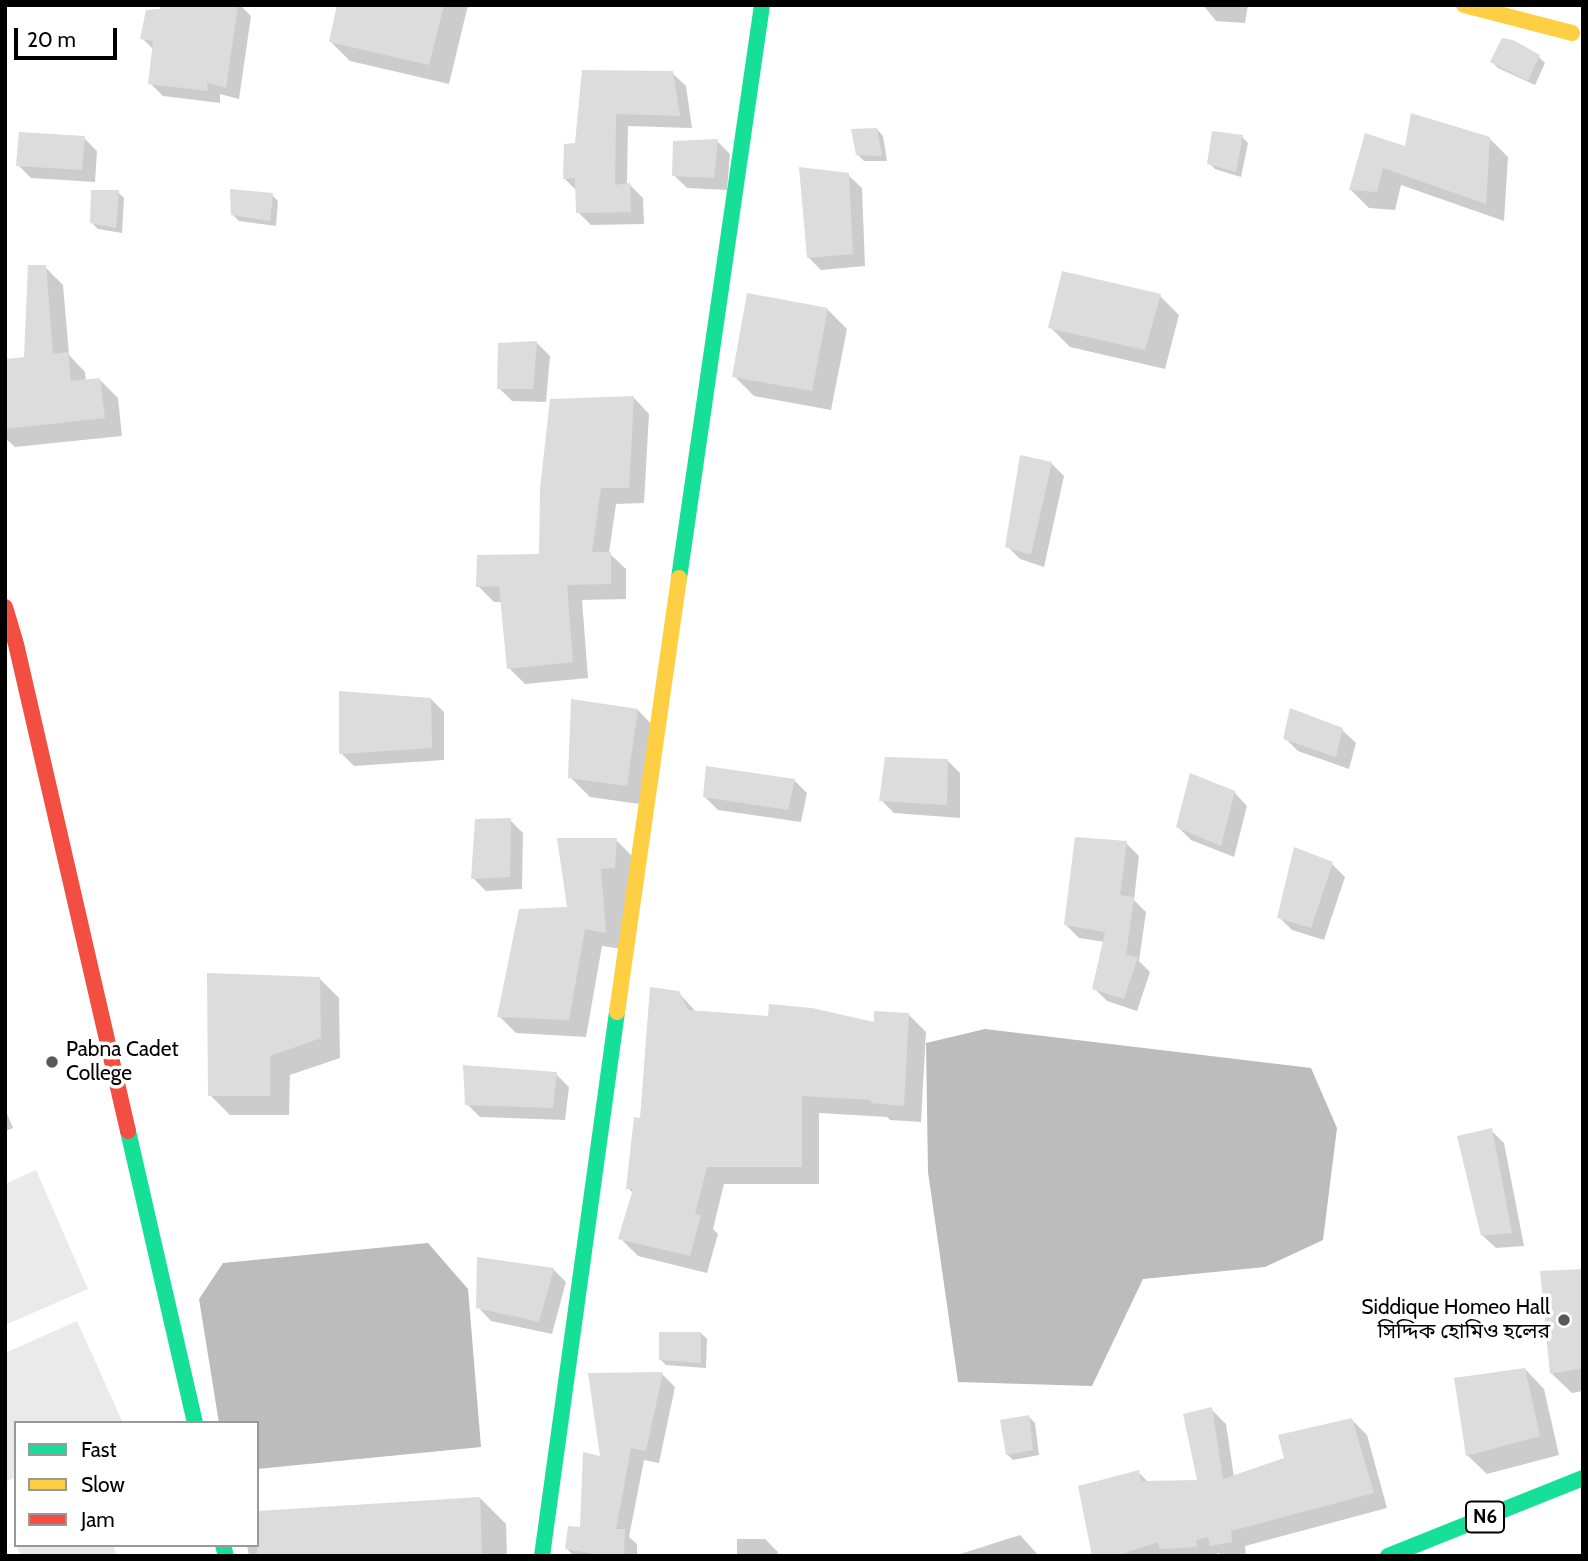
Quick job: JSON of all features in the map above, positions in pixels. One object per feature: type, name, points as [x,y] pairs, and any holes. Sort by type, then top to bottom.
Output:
[{"type":"main road","points":[[542,1556],[581,1259],[762,5]]},
{"type":"main road","points":[[1464,5],[1572,33]]},
{"type":"main road","points":[[5,607],[22,670],[195,1421]]},
{"type":"main road","name":"N6","points":[[1388,1556],[1583,1478]]},
{"type":"shaded area","points":[[985,1029],[1311,1068],[1337,1128],[1323,1240],[1265,1267],[1143,1279],[1092,1386],[958,1382],[928,1172],[926,1043]]},
{"type":"shaded area","points":[[36,1170],[88,1289],[5,1325],[5,1184]]},
{"type":"shaded area","points":[[428,1243],[468,1289],[481,1447],[259,1469],[259,1421],[219,1421],[199,1299],[223,1263]]},
{"type":"shaded area","points":[[77,1321],[122,1421],[14,1421],[14,1478],[5,1482],[5,1353]]},
{"type":"shaded area","points":[[17,1547],[114,1547],[117,1556],[21,1556]]},
{"type":"building","points":[[160,5],[238,5],[226,88],[207,82],[208,91],[148,84],[153,41],[140,39],[146,10],[160,9]]},
{"type":"building","points":[[337,5],[444,5],[429,65],[329,42]]},
{"type":"building","points":[[1502,38],[1513,40],[1540,55],[1528,81],[1490,62]]},
{"type":"building","points":[[582,70],[673,71],[680,116],[616,114],[615,185],[630,183],[631,212],[576,213],[575,178],[563,179],[564,144],[575,143]]},
{"type":"building","points":[[1411,113],[1490,137],[1486,204],[1383,168],[1377,192],[1349,190],[1365,133],[1405,146]]},
{"type":"building","points":[[877,128],[882,156],[856,155],[851,129]]},
{"type":"building","points":[[1212,131],[1243,135],[1236,172],[1207,164]]},
{"type":"building","points":[[19,132],[85,136],[82,170],[16,166]]},
{"type":"building","points":[[718,139],[714,178],[672,176],[673,141]]},
{"type":"building","points":[[799,167],[849,173],[853,254],[807,258]]},
{"type":"building","points":[[230,189],[273,193],[270,221],[231,215]]},
{"type":"building","points":[[91,190],[119,190],[116,228],[90,223]]},
{"type":"building","points":[[28,265],[46,265],[53,354],[68,352],[71,381],[100,378],[105,418],[5,429],[5,359],[24,357]]},
{"type":"building","points":[[1062,271],[1161,294],[1145,350],[1048,328]]},
{"type":"building","points":[[747,293],[828,308],[812,391],[732,377]]},
{"type":"building","points":[[537,341],[533,389],[497,389],[498,343]]},
{"type":"building","points":[[634,396],[629,488],[601,488],[592,552],[611,552],[611,584],[567,585],[573,662],[507,669],[499,586],[476,587],[477,555],[539,554],[540,489],[550,399]]},
{"type":"building","points":[[1020,455],[1052,462],[1031,555],[1005,547]]},
{"type":"building","points":[[339,691],[431,698],[432,748],[339,754]]},
{"type":"building","points":[[571,699],[638,709],[627,786],[568,778]]},
{"type":"building","points":[[1290,708],[1343,728],[1336,757],[1283,739]]},
{"type":"building","points":[[885,757],[948,759],[947,805],[879,801]]},
{"type":"building","points":[[706,766],[795,779],[788,810],[703,797]]},
{"type":"building","points":[[1190,773],[1235,791],[1221,846],[1176,827]]},
{"type":"building","points":[[511,818],[510,877],[471,879],[475,819]]},
{"type":"building","points":[[1075,837],[1127,841],[1120,895],[1134,897],[1126,955],[1138,957],[1124,999],[1092,989],[1105,932],[1064,925]]},
{"type":"building","points":[[557,838],[617,838],[615,868],[601,869],[606,933],[585,929],[569,1020],[497,1017],[519,909],[567,907]]},
{"type":"building","points":[[1294,847],[1333,862],[1311,928],[1277,918]]},
{"type":"building","points":[[207,973],[320,977],[321,1038],[270,1056],[270,1096],[208,1096]]},
{"type":"building","points":[[650,987],[679,991],[688,1010],[768,1016],[769,1004],[812,1008],[874,1022],[874,1011],[909,1013],[904,1106],[871,1103],[871,1100],[802,1096],[802,1167],[707,1167],[695,1214],[701,1215],[690,1256],[618,1239],[633,1189],[626,1189],[634,1117],[640,1118]]},
{"type":"building","points":[[463,1065],[557,1072],[553,1108],[465,1105]]},
{"type":"building","points":[[1492,1128],[1512,1233],[1481,1236],[1457,1136]]},
{"type":"building","points":[[477,1257],[554,1268],[539,1322],[476,1308]]},
{"type":"building","name":"Siddique Homeo Hall সিদ্দিক হোমিও হলের","points":[[1583,1269],[1583,1368],[1550,1374],[1540,1271]]},
{"type":"building","points":[[659,1332],[701,1332],[701,1363],[659,1360]]},
{"type":"building","points":[[1525,1368],[1540,1436],[1466,1456],[1454,1378]]},
{"type":"building","points":[[663,1372],[646,1451],[631,1448],[616,1529],[625,1529],[624,1556],[606,1556],[565,1549],[568,1526],[580,1527],[583,1452],[600,1456],[588,1373]]},
{"type":"building","points":[[1212,1407],[1223,1479],[1284,1458],[1278,1435],[1352,1418],[1374,1493],[1231,1531],[1232,1542],[1210,1546],[1208,1537],[1196,1540],[1197,1547],[1160,1549],[1158,1542],[1116,1556],[1092,1556],[1078,1486],[1139,1470],[1141,1481],[1197,1480],[1183,1414]]},
{"type":"building","points":[[1029,1415],[1033,1450],[1006,1455],[1000,1420]]},
{"type":"building","points":[[480,1497],[482,1556],[257,1556],[259,1511]]},
{"type":"traffic: fast","points":[[679,578],[762,5]]},
{"type":"traffic: fast","points":[[542,1556],[617,1012]]},
{"type":"traffic: fast","points":[[128,1131],[195,1421]]},
{"type":"traffic: fast","points":[[1388,1556],[1583,1478]]},
{"type":"traffic: fast","points":[[224,1547],[226,1556]]},
{"type":"traffic: slow","points":[[1464,5],[1572,33]]},
{"type":"traffic: slow","points":[[617,1012],[679,578]]},
{"type":"traffic: jam","points":[[5,607],[16,644],[128,1131]]},
{"type":"place","name":"Pabna Cadet College","points":[[52,1062]]},
{"type":"place","name":"Siddique Homeo Hall সিদ্দিক হোমিও হলের","points":[[1564,1320]]}]
